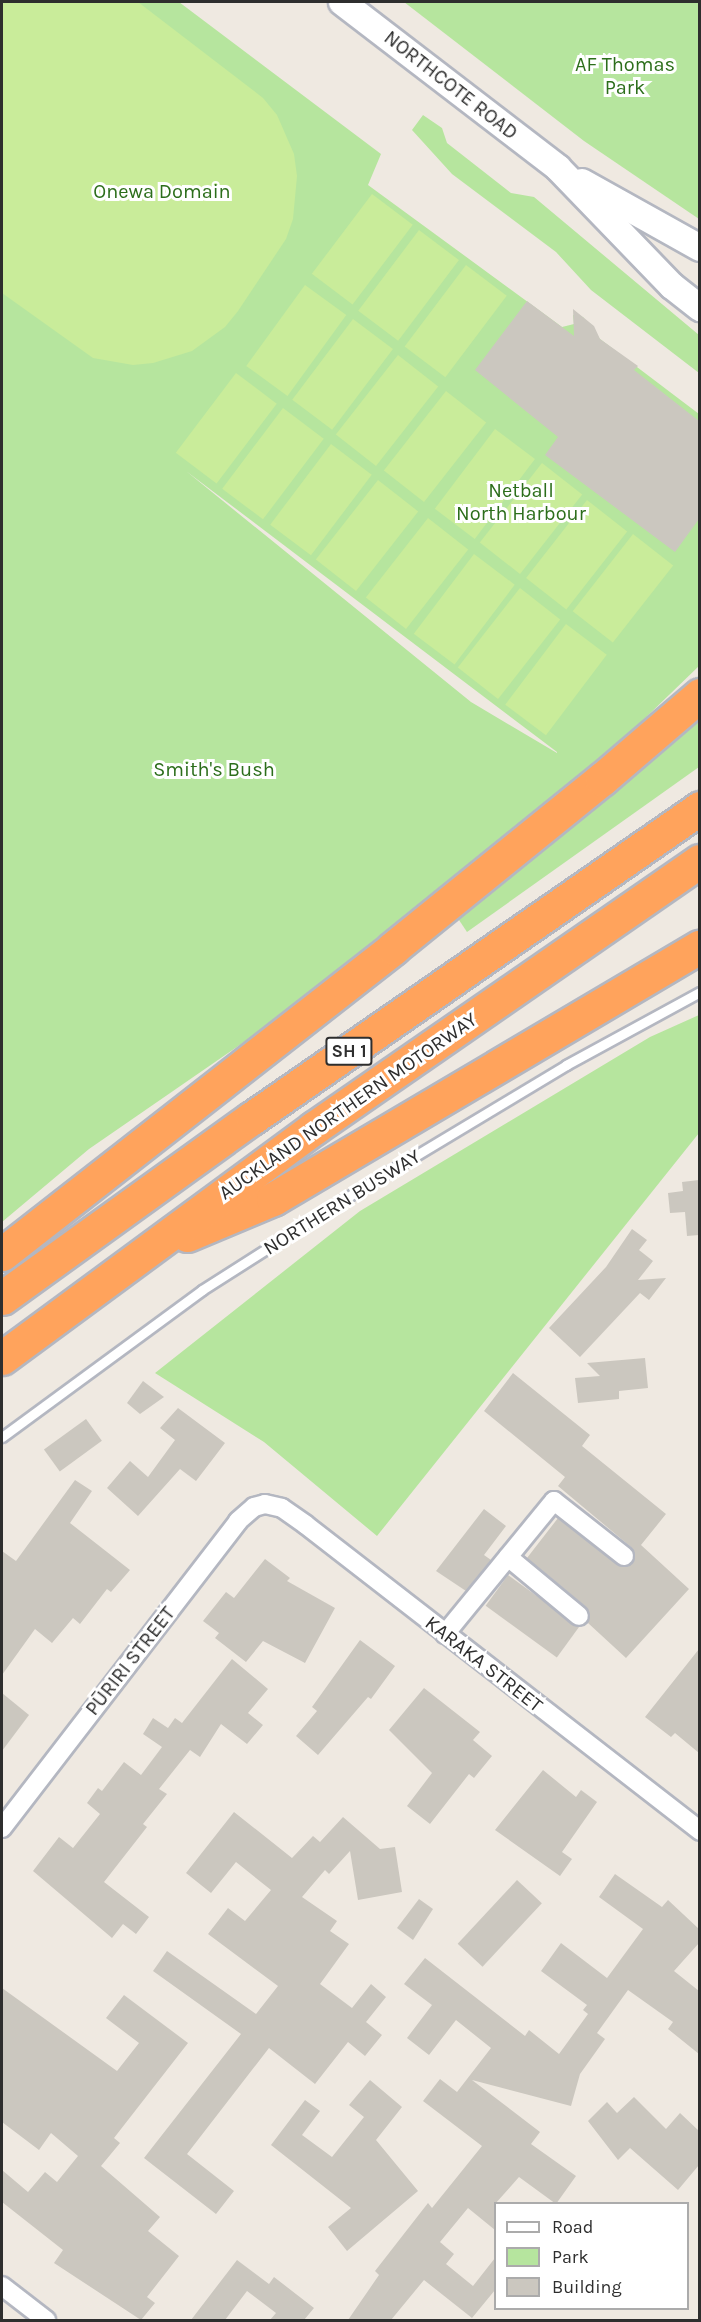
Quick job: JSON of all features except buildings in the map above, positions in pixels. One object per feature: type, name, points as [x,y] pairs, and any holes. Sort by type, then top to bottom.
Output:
[{"type":"highway","points":[[2,1254],[393,948],[602,779],[699,695]]},
{"type":"highway","name":"SH 1","points":[[2,1298],[252,1118],[699,808]]},
{"type":"highway","name":"AUCKLAND NORTHERN MOTORWAY","points":[[2,1358],[135,1256],[699,861]]},
{"type":"highway","points":[[135,1256],[273,1199],[699,946]]},
{"type":"main road","name":"NORTHCOTE ROAD","points":[[342,2],[558,168],[699,248]]},
{"type":"main road","name":"NORTHCOTE ROAD","points":[[558,168],[672,286],[699,308]]},
{"type":"street","points":[[445,1634],[554,1501],[624,1556]]},
{"type":"street","name":"KARAKA STREET","points":[[265,1504],[282,1508],[306,1525],[699,1831]]},
{"type":"street","name":"PŪRIRI STREET","points":[[2,1828],[238,1521],[254,1507],[265,1504]]},
{"type":"street","points":[[508,1557],[579,1616]]},
{"type":"street","points":[[2,2286],[46,2320]]},
{"type":"lane","name":"NORTHERN BUSWAY","points":[[2,1437],[202,1290],[350,1195],[566,1065],[699,992]]},
{"type":"green space","points":[[2,2],[179,2],[381,154],[368,185],[562,327],[574,324],[573,315],[583,317],[600,339],[699,414],[699,666],[579,782],[382,947],[89,1149],[2,1222]],"holes":[[[186,471],[557,752],[471,702]]]},
{"type":"green space","name":"Onewa Domain","points":[[2,2],[138,2],[263,98],[277,115],[294,154],[297,176],[293,219],[286,239],[225,327],[192,351],[153,363],[133,365],[93,358],[2,293]]},
{"type":"green space","name":"AF Thomas Park","points":[[404,2],[699,2],[699,219],[584,141]]},
{"type":"green space","points":[[423,115],[442,128],[447,143],[511,193],[534,197],[699,335],[699,373],[591,290],[556,252],[452,174],[412,130]]},
{"type":"green space","points":[[372,194],[413,225],[353,305],[312,274]]},
{"type":"green space","points":[[419,230],[459,260],[398,341],[358,311]]},
{"type":"green space","points":[[466,265],[507,296],[445,377],[405,346]]},
{"type":"green space","points":[[305,285],[346,315],[287,396],[246,366]]},
{"type":"green space","points":[[353,319],[393,349],[332,430],[292,400]]},
{"type":"green space","points":[[398,355],[438,386],[376,466],[336,435]]},
{"type":"green space","points":[[236,373],[277,404],[217,484],[176,453]]},
{"type":"green space","points":[[446,391],[486,422],[424,502],[384,471]]},
{"type":"green space","points":[[283,408],[324,439],[263,519],[222,489]]},
{"type":"green space","points":[[495,429],[535,459],[475,539],[435,509]]},
{"type":"green space","points":[[331,444],[372,475],[311,555],[270,525]]},
{"type":"green space","name":"Netball North Harbour","points":[[542,463],[582,494],[520,574],[480,543]]},
{"type":"green space","points":[[378,480],[418,511],[356,591],[316,560]]},
{"type":"green space","points":[[587,500],[627,531],[566,609],[526,578]]},
{"type":"green space","points":[[428,518],[468,549],[406,629],[366,598]]},
{"type":"green space","points":[[633,534],[673,565],[613,643],[573,611]]},
{"type":"green space","points":[[474,554],[515,585],[455,665],[414,634]]},
{"type":"green space","points":[[520,588],[560,619],[498,699],[458,668]]},
{"type":"green space","points":[[566,624],[607,655],[546,735],[505,705]]},
{"type":"green space","points":[[699,719],[699,767],[467,932],[455,914]]},
{"type":"green space","points":[[699,1015],[699,1133],[377,1536],[264,1442],[155,1373],[360,1211],[650,1037]]},
{"type":"park label","name":"Smith's Bush","points":[[214,769]]}]
